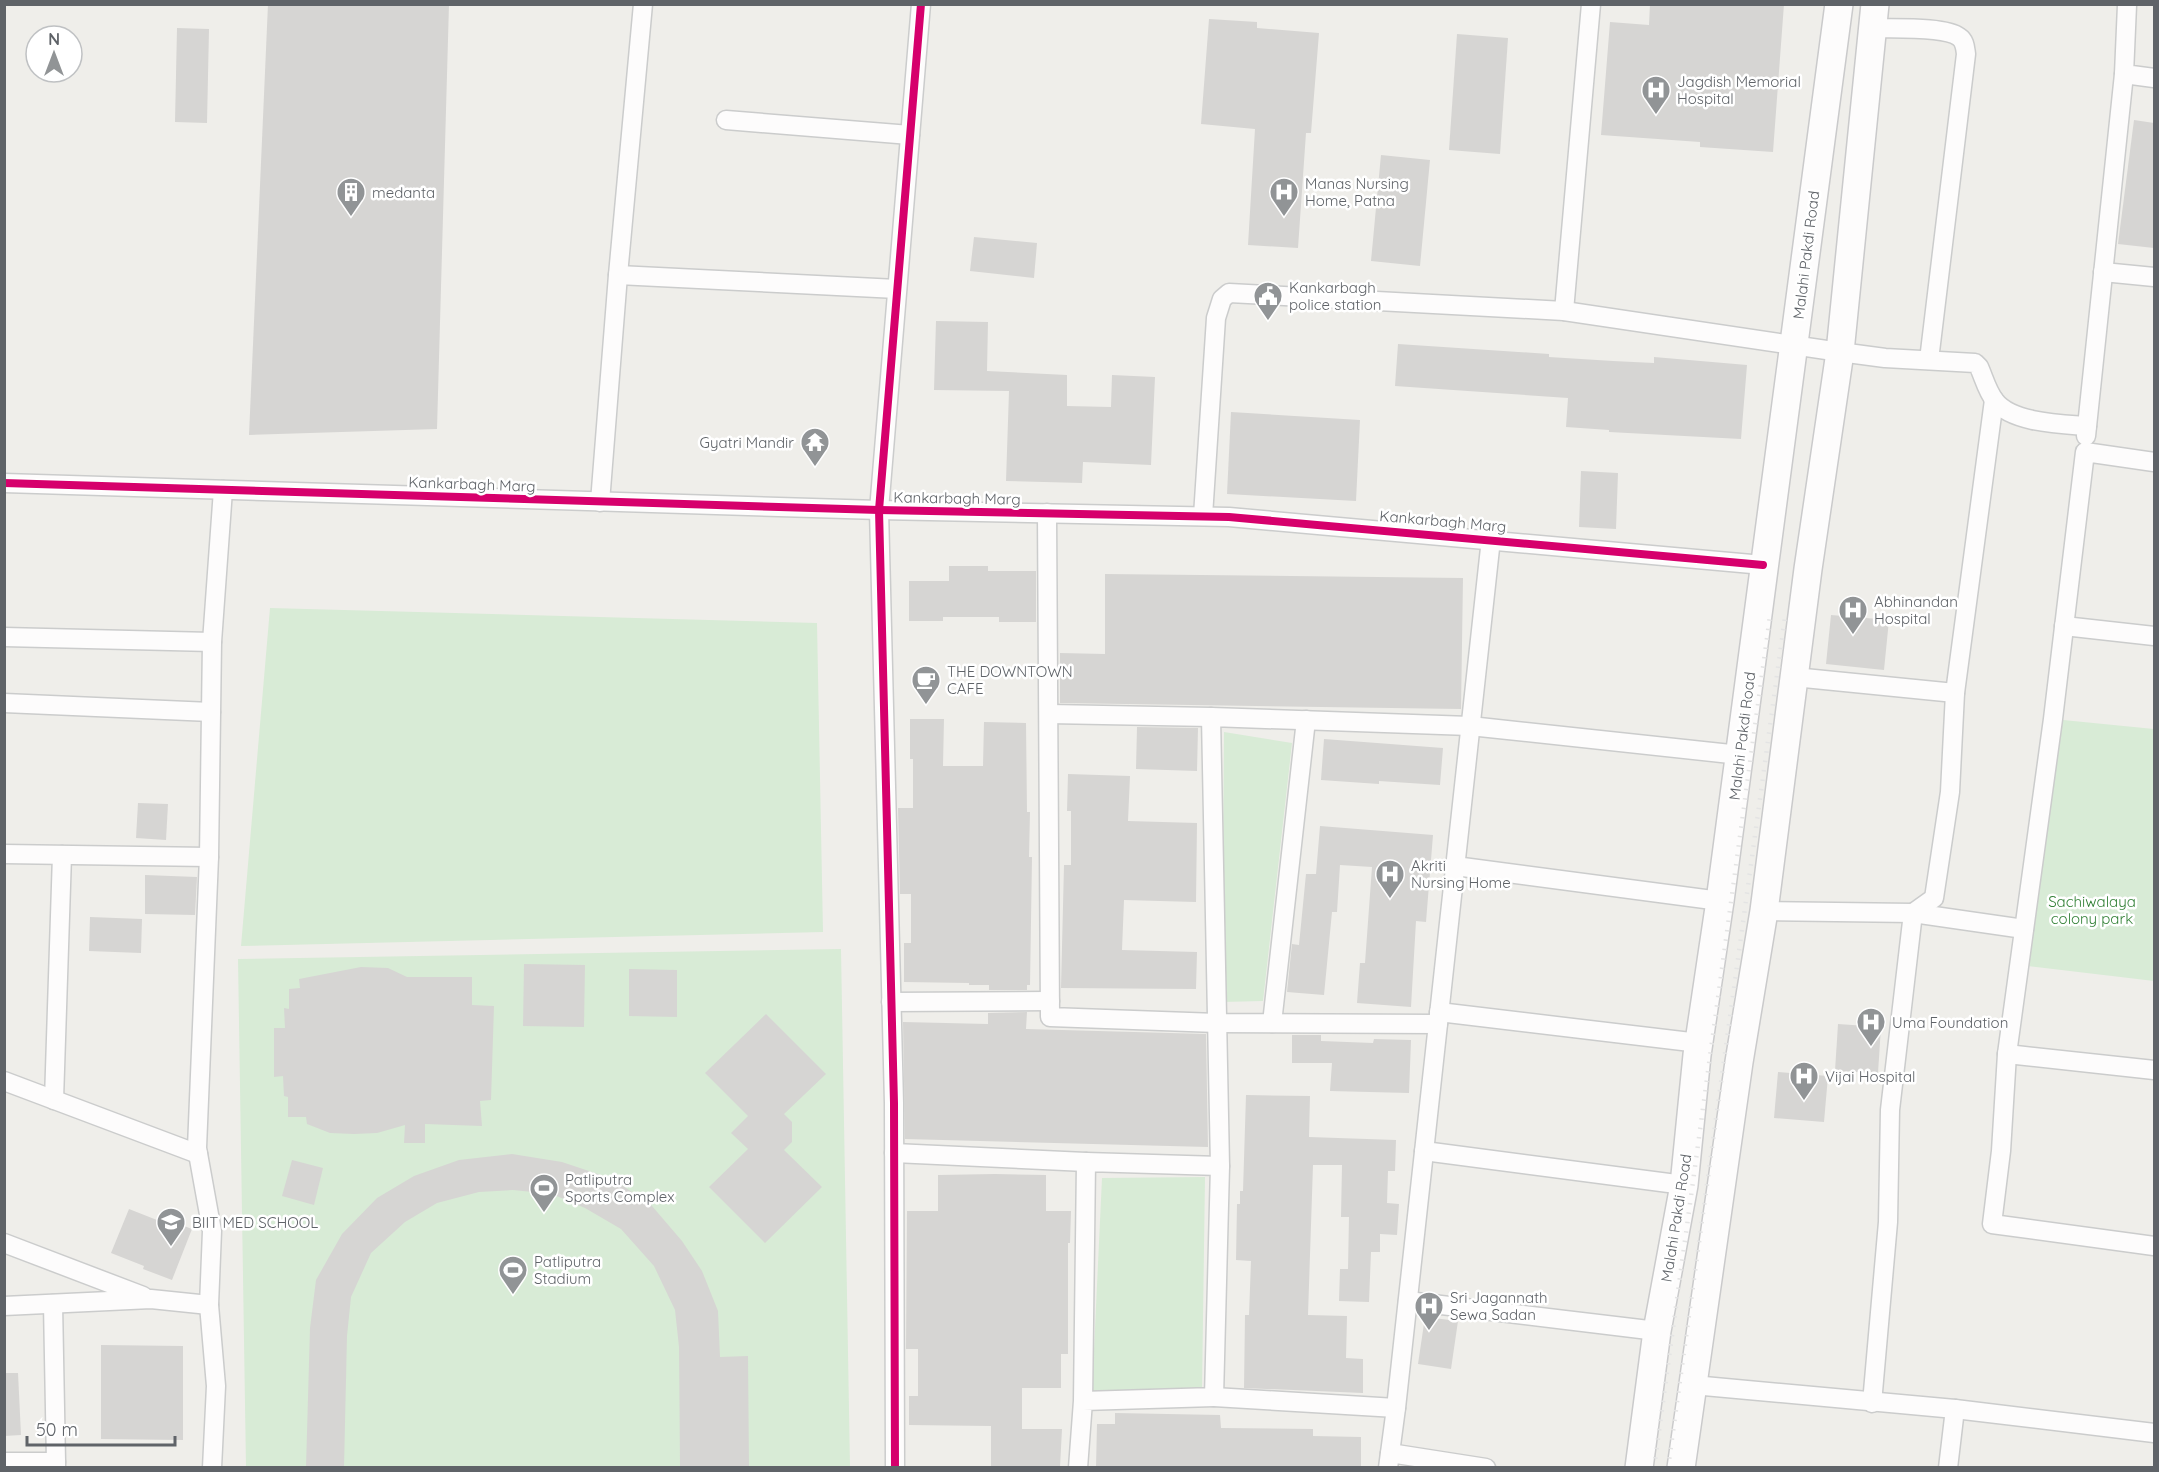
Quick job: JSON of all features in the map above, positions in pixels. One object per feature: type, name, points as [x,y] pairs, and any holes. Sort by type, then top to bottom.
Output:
[{"type":"main road","name":"Malahi Pakdi Road","points":[[1639,1467],[1658,1331],[1684,1185],[1699,1043],[1740,755],[1839,4]]},
{"type":"main road","points":[[1681,1467],[1739,1062],[1764,912],[1794,677],[1840,352],[1874,16]]},
{"type":"street","points":[[600,502],[643,4]]},
{"type":"street","points":[[895,1467],[894,1153],[879,510],[921,4]]},
{"type":"street","points":[[1564,311],[1591,5],[1582,4]]},
{"type":"street","points":[[2127,4],[2124,74],[2085,452],[2007,1054],[2001,1151],[1992,1224],[2154,1246]]},
{"type":"street","points":[[1874,16],[1946,31],[1962,39],[1965,46],[1966,54],[1929,360]]},
{"type":"street","points":[[2124,74],[2154,78]]},
{"type":"street","points":[[726,120],[910,135]]},
{"type":"street","points":[[2103,272],[2154,277]]},
{"type":"street","points":[[618,275],[897,289]]},
{"type":"street","points":[[1203,516],[1216,318],[1222,299],[1229,293],[1564,311],[1885,358],[1977,364],[1994,400],[2005,410],[2024,418],[2087,426]]},
{"type":"street","points":[[1872,1403],[1888,1222],[1890,1110],[1913,914],[1934,898],[1950,792],[1955,693],[1994,400]]},
{"type":"street","points":[[2085,452],[2154,462]]},
{"type":"street","name":"Kankarbagh Marg","points":[[4,483],[879,510],[1229,517],[1764,565]]},
{"type":"street","points":[[212,1467],[216,1386],[209,1305],[212,1231],[198,1154],[209,857],[212,642],[223,490]]},
{"type":"street","points":[[1047,513],[1050,1017],[1216,1023],[1439,1018],[1699,1043]]},
{"type":"street","points":[[1486,1467],[1389,1460],[1491,539]]},
{"type":"street","points":[[2064,626],[2154,636]]},
{"type":"street","points":[[4,637],[212,642]]},
{"type":"street","points":[[1794,677],[1955,693]]},
{"type":"street","points":[[4,703],[211,712]]},
{"type":"street","points":[[1048,714],[1470,726],[1740,755]]},
{"type":"street","points":[[1211,717],[1220,1166],[1214,1397]]},
{"type":"street","points":[[1272,1023],[1306,720]]},
{"type":"street","points":[[4,854],[209,857]]},
{"type":"street","points":[[54,1100],[62,855]]},
{"type":"street","points":[[1455,866],[1720,901]]},
{"type":"street","points":[[1764,912],[1913,914],[2024,929]]},
{"type":"street","points":[[891,1002],[1050,1001]]},
{"type":"street","points":[[2007,1054],[2154,1070]]},
{"type":"street","points":[[4,1081],[198,1154]]},
{"type":"street","points":[[1424,1151],[1684,1185]]},
{"type":"street","points":[[894,1153],[1220,1166]]},
{"type":"street","points":[[1078,1467],[1083,1401],[1086,1162]]},
{"type":"street","points":[[4,1243],[151,1299]]},
{"type":"street","points":[[4,1306],[151,1299],[209,1305]]},
{"type":"street","points":[[1408,1301],[1658,1331]]},
{"type":"street","points":[[4,1462],[56,1465],[53,1304]]},
{"type":"street","points":[[1693,1384],[1955,1410],[2154,1433]]},
{"type":"street","points":[[1083,1401],[1214,1397],[1396,1407]]},
{"type":"street","points":[[1948,1467],[1955,1410]]},
{"type":"green space","points":[[270,608],[817,623],[823,932],[241,946]]},
{"type":"green space","name":"Sachiwalaya colony park","points":[[2053,719],[2154,729],[2154,981],[2019,965]]},
{"type":"green space","points":[[1224,732],[1292,743],[1263,1001],[1222,1002]]},
{"type":"green space","name":"Patliputra Sports Complex","points":[[841,949],[850,1467],[246,1467],[238,959]]},
{"type":"green space","points":[[1205,1177],[1202,1390],[1092,1393],[1102,1178]]},
{"type":"building","name":"medanta","points":[[268,4],[449,4],[437,429],[249,435]]},
{"type":"building","points":[[1650,4],[1784,4],[1773,152],[1700,147],[1700,142],[1601,135],[1610,22],[1649,25]]},
{"type":"building","points":[[1209,19],[1257,22],[1257,28],[1319,33],[1311,133],[1306,133],[1298,248],[1248,245],[1255,129],[1201,124]]},
{"type":"building","points":[[177,28],[209,29],[207,123],[175,122]]},
{"type":"building","points":[[1457,34],[1508,38],[1500,154],[1449,150]]},
{"type":"building","points":[[2134,120],[2154,123],[2154,248],[2118,244]]},
{"type":"building","points":[[1381,155],[1430,160],[1420,266],[1371,261]]},
{"type":"building","points":[[974,237],[1037,243],[1034,278],[970,271]]},
{"type":"building","points":[[936,321],[988,322],[987,371],[1067,375],[1067,406],[1111,407],[1112,375],[1155,377],[1151,465],[1083,462],[1082,483],[1006,481],[1009,391],[934,390]]},
{"type":"building","points":[[1398,344],[1549,354],[1549,357],[1613,361],[1654,363],[1654,357],[1747,365],[1741,439],[1609,432],[1609,430],[1566,427],[1568,398],[1395,386]]},
{"type":"building","points":[[1231,412],[1360,420],[1356,501],[1227,494]]},
{"type":"building","points":[[1581,471],[1618,473],[1616,529],[1579,527]]},
{"type":"building","points":[[949,566],[988,566],[988,571],[1036,571],[1036,622],[999,622],[999,617],[943,617],[943,621],[909,621],[909,581],[949,581]]},
{"type":"building","points":[[1105,574],[1463,578],[1461,709],[1060,703],[1060,653],[1105,654]]},
{"type":"building","points":[[1831,615],[1889,620],[1884,670],[1826,664]]},
{"type":"building","points":[[910,719],[944,719],[943,766],[983,766],[984,722],[1026,723],[1027,812],[1030,812],[1029,857],[1032,857],[1030,985],[1027,985],[1027,990],[989,990],[989,985],[969,985],[969,983],[904,982],[904,943],[911,943],[911,894],[900,894],[898,808],[913,808]]},
{"type":"building","points":[[1137,727],[1198,728],[1197,771],[1136,769]]},
{"type":"building","points":[[1324,739],[1443,748],[1440,785],[1321,780]]},
{"type":"building","points":[[1068,774],[1130,776],[1128,821],[1197,823],[1196,902],[1124,900],[1122,950],[1197,952],[1196,989],[1061,988],[1064,865],[1071,865],[1071,811],[1067,811]]},
{"type":"building","points":[[138,803],[168,804],[166,840],[136,838]]},
{"type":"building","points":[[1320,826],[1433,835],[1426,922],[1416,921],[1411,1007],[1357,1003],[1360,963],[1365,963],[1372,867],[1340,865],[1337,912],[1332,912],[1324,995],[1287,992],[1292,944],[1299,945],[1306,874],[1316,874]]},
{"type":"building","points":[[145,875],[197,877],[195,915],[145,914]]},
{"type":"building","points":[[90,917],[142,919],[141,953],[89,951]]},
{"type":"building","points":[[524,964],[585,965],[584,1027],[523,1026]]},
{"type":"building","points":[[361,967],[388,968],[407,977],[472,977],[472,1005],[494,1006],[491,1100],[480,1101],[482,1126],[425,1124],[425,1143],[404,1143],[405,1125],[377,1133],[330,1133],[307,1124],[306,1117],[288,1117],[288,1097],[284,1096],[283,1076],[274,1077],[274,1028],[285,1028],[284,1008],[289,1009],[289,989],[300,988],[299,979]]},
{"type":"building","points":[[629,969],[677,970],[677,1017],[629,1016]]},
{"type":"building","points":[[1027,1012],[1026,1029],[1206,1034],[1208,1147],[905,1139],[903,1022],[988,1024],[988,1013]]},
{"type":"building","points":[[766,1014],[826,1074],[784,1114],[792,1122],[792,1142],[784,1150],[822,1187],[765,1243],[709,1187],[748,1149],[731,1133],[748,1116],[705,1073]]},
{"type":"building","points":[[1838,1024],[1881,1027],[1878,1073],[1835,1071]]},
{"type":"building","points":[[1292,1035],[1321,1035],[1321,1041],[1373,1043],[1374,1039],[1411,1040],[1409,1093],[1330,1091],[1332,1063],[1292,1063]]},
{"type":"building","points":[[1778,1072],[1828,1076],[1824,1122],[1774,1118]]},
{"type":"building","points":[[1246,1095],[1310,1096],[1309,1137],[1396,1140],[1395,1171],[1388,1171],[1387,1203],[1399,1204],[1397,1235],[1380,1234],[1380,1252],[1371,1252],[1369,1302],[1339,1301],[1340,1269],[1348,1269],[1349,1217],[1341,1217],[1342,1165],[1313,1165],[1308,1315],[1347,1316],[1346,1358],[1363,1359],[1363,1393],[1244,1388],[1245,1315],[1249,1315],[1251,1261],[1236,1260],[1237,1204],[1240,1204],[1240,1191],[1243,1191]]},
{"type":"building","points":[[512,1154],[562,1162],[613,1179],[652,1206],[682,1241],[702,1271],[718,1311],[720,1357],[748,1356],[749,1467],[680,1467],[679,1347],[675,1310],[654,1266],[621,1229],[585,1208],[552,1194],[513,1190],[479,1192],[437,1203],[405,1222],[371,1253],[351,1297],[347,1336],[344,1467],[306,1467],[310,1328],[316,1280],[342,1234],[377,1198],[414,1176],[459,1160]]},
{"type":"building","points":[[292,1160],[323,1168],[314,1205],[282,1196]]},
{"type":"building","points":[[938,1175],[1046,1175],[1046,1211],[1071,1211],[1070,1243],[1068,1243],[1068,1354],[1061,1354],[1061,1388],[1022,1388],[1022,1429],[1062,1429],[1060,1467],[991,1467],[991,1426],[909,1425],[909,1396],[918,1396],[918,1349],[906,1349],[907,1211],[938,1211]]},
{"type":"building","points":[[129,1209],[162,1222],[163,1218],[192,1229],[172,1280],[111,1253]]},
{"type":"building","points":[[1425,1317],[1458,1321],[1451,1369],[1418,1364]]},
{"type":"building","points":[[101,1345],[183,1346],[183,1440],[101,1439]]},
{"type":"building","points":[[4,1373],[18,1373],[21,1435],[4,1436]]},
{"type":"building","points":[[1115,1413],[1220,1415],[1221,1428],[1313,1429],[1313,1436],[1361,1437],[1361,1467],[1096,1467],[1097,1424],[1115,1424]]},
{"type":"railway","points":[[1654,1468],[1770,616]]},
{"type":"railway","points":[[1668,1468],[1785,617]]},
{"type":"cycle path","points":[[895,1468],[894,1103],[879,510],[921,4]]},
{"type":"cycle path","points":[[4,483],[879,510],[1229,517],[1763,565]]},
{"type":"place","name":"Jagdish Memorial Hospital","points":[[1656,116]]},
{"type":"place","name":"medanta","points":[[351,218]]},
{"type":"place","name":"Manas Nursing Home, Patna","points":[[1284,218]]},
{"type":"place","name":"Kankarbagh police station","points":[[1268,322]]},
{"type":"place","name":"Gyatri Mandir","points":[[815,468]]},
{"type":"place","name":"Abhinandan Hospital","points":[[1853,636]]},
{"type":"place","name":"THE DOWNTOWN CAFE","points":[[926,706]]},
{"type":"place","name":"Akriti Nursing Home","points":[[1390,900]]},
{"type":"place","name":"Uma Foundation","points":[[1871,1048]]},
{"type":"place","name":"Vijai Hospital","points":[[1804,1102]]},
{"type":"place","name":"Patliputra Sports Complex","points":[[544,1214]]},
{"type":"place","name":"BIIT MED SCHOOL","points":[[171,1248]]},
{"type":"place","name":"Patliputra Stadium","points":[[513,1296]]},
{"type":"place","name":"Sri Jagannath Sewa Sadan","points":[[1429,1332]]}]
